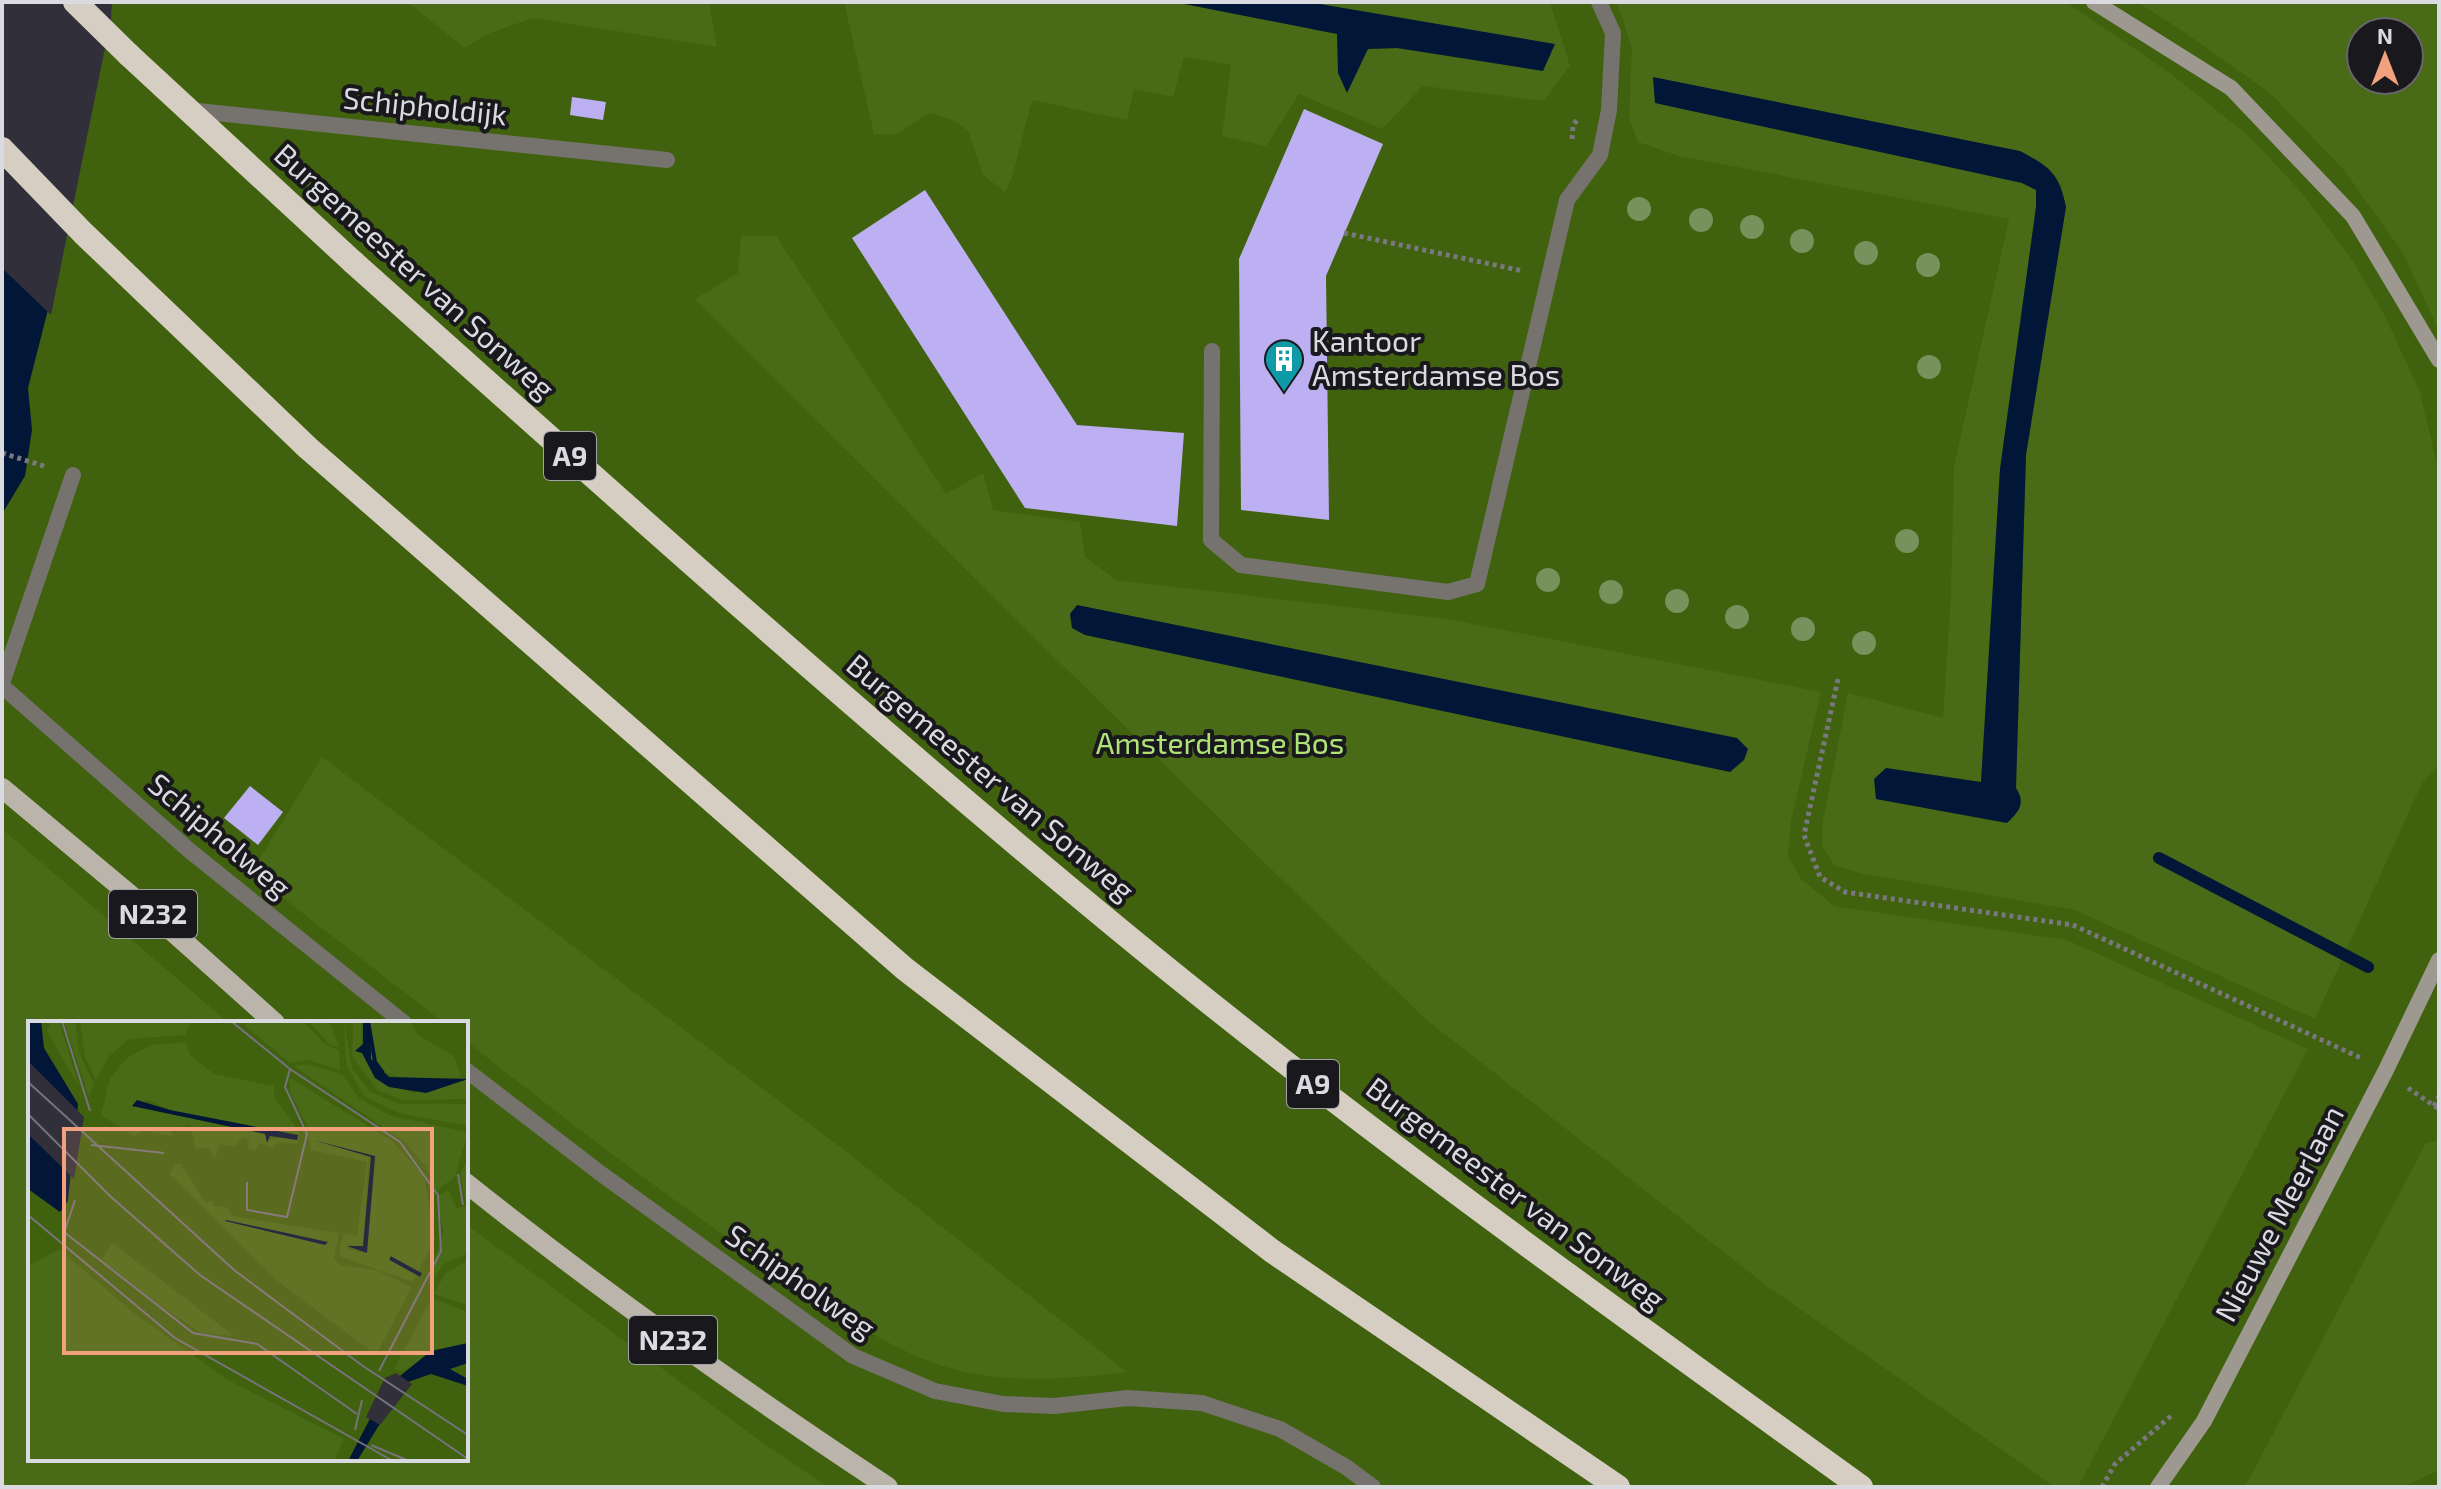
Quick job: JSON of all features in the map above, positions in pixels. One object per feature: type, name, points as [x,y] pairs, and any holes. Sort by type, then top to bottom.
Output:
[{"type":"highway","name":"Burgemeester van Sonweg","points":[[75,2],[353,262],[788,650],[1127,936],[1504,1230],[1861,1487]]},
{"type":"highway","points":[[2,149],[83,233],[308,448],[905,969],[1272,1251],[1618,1487]]},
{"type":"main road","name":"N232","points":[[2,788],[153,914],[273,1021]]},
{"type":"main road","name":"N232","points":[[468,1185],[552,1252],[714,1370],[888,1487]]},
{"type":"street","points":[[1212,351],[1211,540],[1241,565],[1448,592],[1477,584],[1567,200],[1600,155],[1609,110],[1613,33],[1599,2]]},
{"type":"street","points":[[2094,2],[2231,88],[2353,216],[2439,360]]},
{"type":"street","name":"Schipholdijk","points":[[178,109],[667,160]]},
{"type":"street","points":[[2,684],[73,475]]},
{"type":"street","name":"Schipholweg","points":[[2,684],[190,851],[402,1021]]},
{"type":"street","name":"Nieuwe Meerlaan","points":[[2158,1487],[2204,1421],[2385,1072],[2439,960]]},
{"type":"street","name":"Schipholweg","points":[[468,1072],[613,1183],[853,1356],[935,1391],[1003,1404],[1054,1406],[1128,1398],[1202,1403],[1280,1429],[1346,1467],[1373,1487]]},
{"type":"path","points":[[1344,233],[1549,277]]},
{"type":"path","points":[[2,453],[41,466]]},
{"type":"path","points":[[1838,679],[1804,835],[1820,877],[1845,892],[2073,925],[2360,1058]]},
{"type":"path","points":[[2439,1096],[2434,1106],[2439,1109]]},
{"type":"green space","name":"Amsterdamse Bos","points":[[2,2],[2439,2],[2439,1487],[2,1487]]},
{"type":"green space","points":[[408,2],[709,2],[717,47],[533,18],[490,33],[464,48]]},
{"type":"green space","points":[[844,2],[1174,2],[1337,34],[1338,73],[1368,49],[1555,45],[1308,2],[1550,2],[1570,66],[1544,101],[1423,86],[1382,129],[1299,94],[1266,146],[1222,136],[1231,65],[1184,57],[1173,97],[1134,89],[1127,120],[1032,100],[1012,177],[1005,192],[983,175],[968,131],[955,121],[930,113],[895,135],[874,134]]},
{"type":"green space","points":[[1617,2],[2066,2],[2170,73],[2251,138],[2300,191],[2351,258],[2384,314],[2420,392],[2439,473],[2439,766],[2422,783],[2315,1019],[2075,910],[1835,866],[1822,846],[1823,821],[1848,693],[1943,718],[1951,594],[1954,466],[2009,219],[1679,156],[1638,142],[1629,118],[1632,48]],"holes":[[[2022,183],[2061,183],[2066,207],[2026,455],[2016,788],[2020,807],[2006,823],[1876,799],[1886,768],[1981,782],[2000,469],[2036,207],[2036,190]]]},
{"type":"green space","points":[[2137,2],[2439,2],[2439,331],[2403,253],[2344,170],[2270,93]]},
{"type":"green space","points":[[741,236],[776,236],[946,494],[983,473],[993,510],[1080,522],[1085,557],[1116,580],[1448,619],[1821,692],[1791,821],[1788,856],[1801,879],[1834,906],[2067,940],[2308,1049],[2078,1487],[2055,1487],[1767,1286],[1423,1017],[1056,659],[695,299],[738,273]],"holes":[[[1076,605],[1737,738],[1748,749]]]},
{"type":"green space","points":[[322,757],[839,1146],[1127,1372],[1029,1379],[970,1373],[922,1358],[877,1336],[668,1195],[468,1043],[468,1021],[441,1021],[251,873]]},
{"type":"green space","points":[[2,829],[227,1021],[28,1021],[28,1461],[468,1461],[468,1225],[763,1443],[828,1487],[2,1487]]},
{"type":"green space","points":[[2439,1141],[2439,1470],[2403,1487],[2245,1487],[2426,1143]]},
{"type":"water","points":[[2,2],[54,286],[28,388],[32,430],[25,476],[2,514]]},
{"type":"water","points":[[1174,2],[1308,2],[1555,44],[1543,71],[1397,48],[1368,49],[1347,93],[1338,73],[1337,34]]},
{"type":"water","points":[[1653,77],[2020,151],[2052,172],[2060,186],[2066,207],[2026,455],[2016,788],[2021,803],[2007,823],[1876,799],[1874,779],[1886,768],[1981,782],[2000,469],[2036,190],[2022,183],[1655,103]]},
{"type":"water","points":[[1077,605],[1737,738],[1748,749],[1744,760],[1730,772],[1085,635],[1072,628],[1070,614]]},
{"type":"pier","points":[[2,2],[112,2],[51,315],[2,268]]},
{"type":"building","points":[[572,97],[606,102],[603,120],[570,115]]},
{"type":"building","name":"Kantoor Amsterdamse Bos","points":[[1304,109],[1383,144],[1326,276],[1329,520],[1241,510],[1239,259]]},
{"type":"building","points":[[925,190],[1077,425],[1184,433],[1177,526],[1025,508],[852,238]]},
{"type":"building","points":[[250,786],[283,812],[258,845],[224,818]]},
{"type":"waterway","points":[[2159,858],[2368,967]]},
{"type":"place","name":"Kantoor Amsterdamse Bos","points":[[1284,393]]}]
